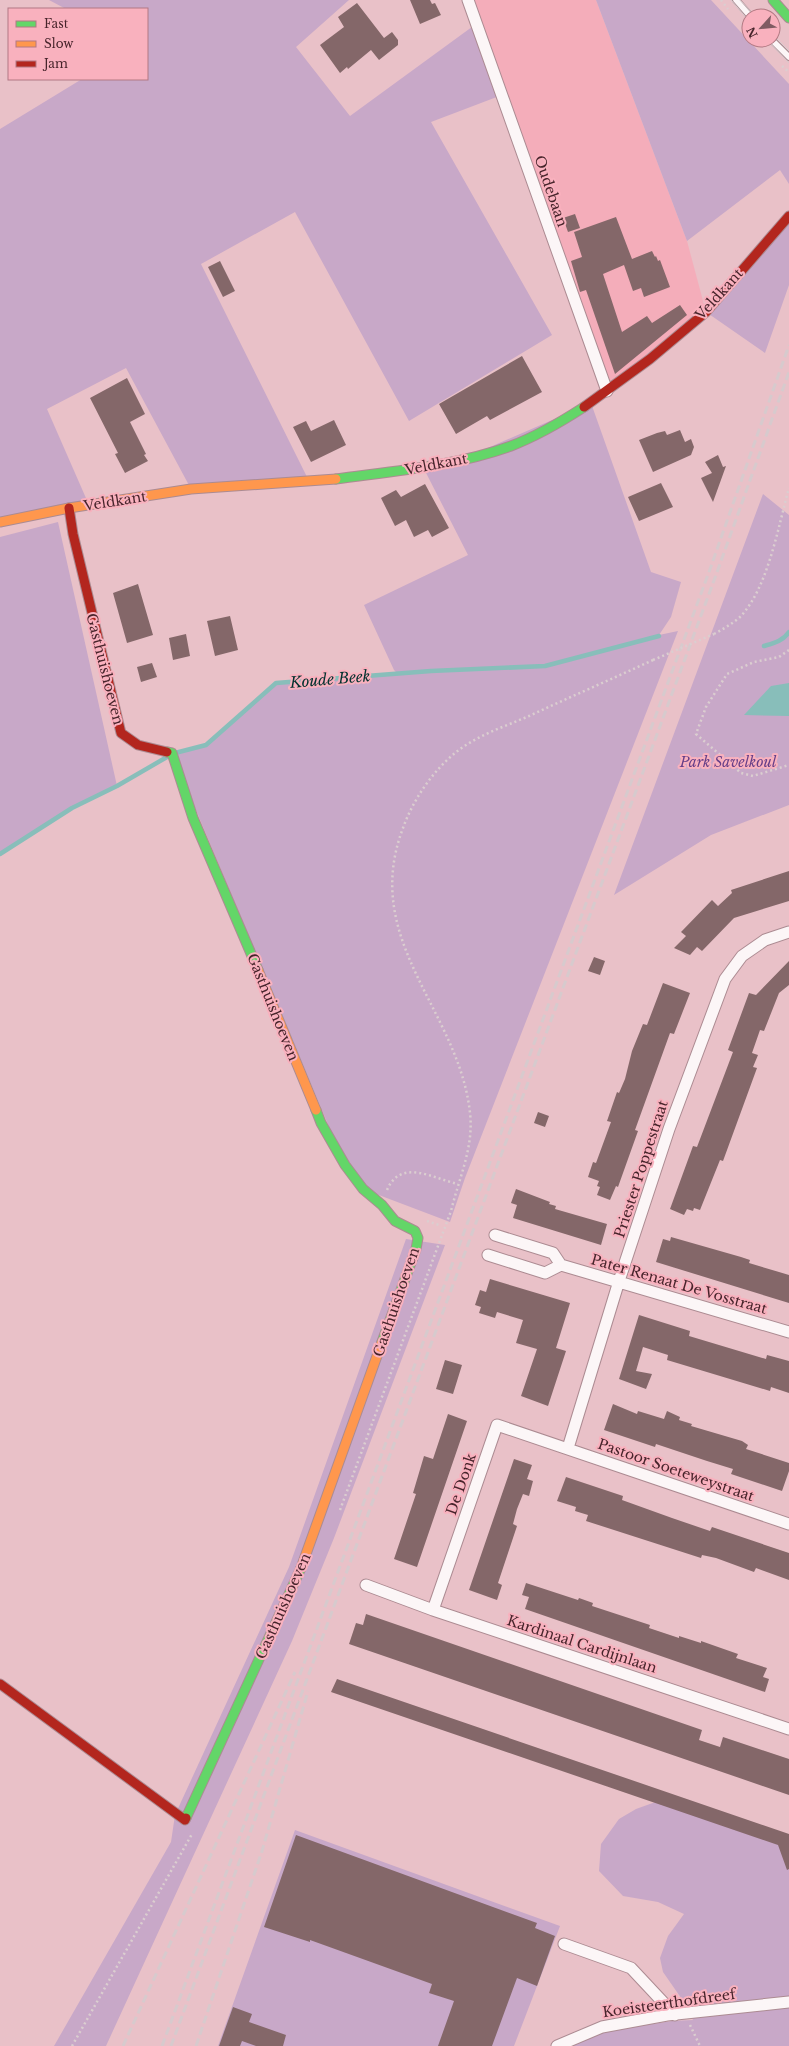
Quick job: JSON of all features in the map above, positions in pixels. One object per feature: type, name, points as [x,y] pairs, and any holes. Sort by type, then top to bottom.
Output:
[{"type":"street","name":"Oudebaan","points":[[468,0],[607,391]]},
{"type":"street","points":[[772,0],[789,18]]},
{"type":"street","name":"Veldkant","points":[[0,522],[69,508],[191,489],[321,481],[458,461],[511,446],[549,429],[607,391],[650,360],[706,312],[789,216]]},
{"type":"street","name":"Gasthuishoeven","points":[[0,1684],[185,1820],[300,1571],[416,1249],[418,1238],[415,1231],[395,1221],[382,1205],[363,1189],[353,1176],[321,1123],[264,983],[193,818],[172,753],[136,746],[128,741],[121,733],[73,534],[69,508]]},
{"type":"street","name":"Priester Poppestraat","points":[[568,1448],[619,1281],[669,1129],[725,979],[742,956],[766,940],[789,932]]},
{"type":"street","points":[[488,1255],[545,1273],[561,1265],[553,1253],[496,1235]]},
{"type":"street","name":"Pater Renaat De Vosstraat","points":[[561,1265],[789,1332]]},
{"type":"street","name":"De Donk","points":[[433,1610],[497,1425],[554,1444]]},
{"type":"street","name":"Pastoor Soeteweystraat","points":[[554,1444],[789,1524]]},
{"type":"street","name":"Kardinaal Cardijnlaan","points":[[366,1585],[433,1610],[789,1728]]},
{"type":"street","points":[[564,1944],[631,1968],[680,2014]]},
{"type":"street","name":"Koeisteerthofdreef","points":[[557,2046],[602,2027],[680,2014],[789,2002]]},
{"type":"lane","points":[[736,0],[743,8]]},
{"type":"lane","points":[[780,48],[789,57]]},
{"type":"path","points":[[435,1254],[451,1211],[466,1161],[471,1136],[470,1113],[466,1089],[456,1058],[409,960],[397,927],[392,898],[392,874],[396,845],[408,813],[432,776],[456,752],[488,733],[714,634],[739,618],[751,604],[762,584],[789,488]]},
{"type":"path","points":[[789,650],[779,657],[754,662],[727,674],[706,707],[696,734],[741,773],[753,776],[789,765]]},
{"type":"path","points":[[382,1205],[390,1184],[395,1177],[405,1171],[415,1172],[458,1184]]},
{"type":"path","points":[[72,2046],[195,1828]]},
{"type":"path","points":[[680,2014],[700,2046]]},
{"type":"shaded area","points":[[468,0],[596,0],[687,241],[706,312],[607,391]]},
{"type":"green space","points":[[49,0],[349,0],[296,47],[350,116],[476,24],[502,95],[431,122],[552,335],[409,421],[295,212],[201,264],[309,481],[191,489],[126,368],[47,409],[89,505],[0,523],[0,129],[80,80],[148,80],[148,8],[64,8]]},
{"type":"green space","points":[[596,0],[711,0],[741,32],[741,48],[756,48],[789,84],[789,184],[780,170],[687,241]]},
{"type":"green space","points":[[789,216],[789,285],[765,353],[706,312]]},
{"type":"green space","points":[[591,403],[651,572],[681,582],[671,617],[659,635],[678,631],[465,1178],[450,1222],[363,1189],[345,1165],[172,753],[206,745],[276,683],[398,674],[394,670],[364,605],[468,555],[423,467],[458,461]]},
{"type":"green space","name":"Park Savelkoul","points":[[763,494],[789,515],[789,805],[711,835],[614,895]]},
{"type":"green space","points":[[58,522],[117,786],[72,808],[0,854],[0,537]]},
{"type":"green space","points":[[406,1239],[445,1245],[334,1538],[292,1641],[106,2046],[54,2046],[171,1842],[175,1815],[289,1567]]},
{"type":"green space","points":[[661,1800],[783,1843],[789,1860],[789,2046],[572,2046],[607,2031],[672,2021],[693,2020],[686,2005],[663,1972],[660,1958],[668,1936],[684,1914],[658,1902],[623,1896],[599,1871],[601,1844],[619,1819],[636,1809]]},
{"type":"green space","points":[[295,1830],[560,1926],[514,2046],[218,2046]]},
{"type":"water","points":[[789,683],[789,716],[744,715],[771,686]]},
{"type":"building","points":[[410,0],[430,0],[432,4],[435,3],[441,15],[420,24]]},
{"type":"building","points":[[357,3],[384,38],[392,32],[398,40],[398,45],[379,60],[371,50],[348,69],[347,67],[340,73],[320,45],[344,27],[338,17]]},
{"type":"building","points":[[575,214],[580,228],[568,232],[563,218]]},
{"type":"building","points":[[616,217],[632,259],[652,251],[658,261],[660,260],[670,287],[644,297],[641,288],[633,291],[624,265],[603,274],[622,332],[647,316],[652,323],[680,305],[687,315],[615,374],[586,290],[580,292],[571,261],[582,257],[574,232]]},
{"type":"building","points":[[220,261],[235,291],[223,297],[208,267]]},
{"type":"building","points":[[522,356],[542,392],[490,420],[487,416],[456,434],[439,404]]},
{"type":"building","points":[[127,378],[145,414],[130,422],[148,461],[125,473],[115,454],[118,453],[90,398]]},
{"type":"building","points":[[334,420],[346,445],[311,462],[293,427],[306,421],[311,431]]},
{"type":"building","points":[[680,430],[685,442],[691,439],[694,447],[691,455],[653,472],[639,440],[665,431],[667,435]]},
{"type":"building","points":[[718,455],[723,467],[726,466],[713,502],[701,478],[712,473],[705,462]]},
{"type":"building","points":[[661,483],[673,507],[639,521],[628,497]]},
{"type":"building","points":[[425,484],[449,528],[432,537],[428,530],[414,537],[406,520],[395,526],[381,498],[396,490],[401,497]]},
{"type":"building","points":[[138,584],[153,635],[127,643],[113,593]]},
{"type":"building","points":[[230,616],[238,650],[215,656],[207,621]]},
{"type":"building","points":[[186,634],[190,656],[173,660],[169,638]]},
{"type":"building","points":[[152,663],[157,677],[141,682],[137,667]]},
{"type":"building","points":[[789,871],[789,901],[734,918],[702,951],[697,947],[690,955],[674,948],[686,936],[681,932],[712,900],[718,906],[732,893],[731,890]]},
{"type":"building","points":[[594,957],[605,961],[600,975],[588,971]]},
{"type":"building","points":[[789,961],[789,985],[779,993],[764,1031],[760,1030],[752,1053],[758,1055],[753,1067],[757,1068],[723,1161],[720,1160],[700,1210],[694,1208],[693,1211],[687,1209],[684,1215],[670,1209],[693,1146],[697,1147],[733,1052],[728,1050],[749,993],[756,995]]},
{"type":"building","points":[[663,983],[690,993],[674,1034],[670,1033],[635,1130],[638,1131],[618,1187],[616,1186],[610,1200],[597,1195],[600,1187],[597,1186],[599,1181],[588,1177],[593,1162],[596,1163],[611,1122],[607,1121],[617,1092],[619,1093],[625,1079],[632,1051],[643,1024],[647,1025]]},
{"type":"building","points":[[538,1112],[549,1116],[545,1127],[534,1123]]},
{"type":"building","points":[[516,1189],[550,1202],[549,1204],[556,1206],[555,1209],[607,1224],[601,1245],[513,1218],[517,1205],[511,1203]]},
{"type":"building","points":[[671,1237],[741,1257],[750,1260],[749,1263],[789,1275],[789,1303],[656,1262],[663,1239],[670,1241]]},
{"type":"building","points":[[490,1279],[570,1303],[556,1348],[566,1351],[548,1406],[521,1396],[537,1349],[516,1343],[523,1320],[497,1312],[495,1318],[479,1313],[481,1307],[475,1305],[480,1290],[486,1292]]},
{"type":"building","points":[[639,1315],[690,1331],[689,1336],[766,1359],[767,1355],[789,1361],[789,1393],[771,1387],[770,1391],[667,1360],[668,1355],[643,1347],[636,1371],[652,1374],[646,1389],[619,1379]]},
{"type":"building","points":[[445,1360],[462,1365],[453,1394],[436,1389]]},
{"type":"building","points":[[613,1404],[637,1414],[638,1411],[664,1419],[667,1411],[680,1417],[679,1420],[692,1424],[691,1426],[742,1441],[748,1445],[746,1449],[789,1463],[789,1471],[782,1491],[731,1474],[733,1469],[656,1444],[655,1447],[604,1430]]},
{"type":"building","points":[[448,1414],[467,1421],[417,1567],[394,1559],[416,1494],[413,1493],[424,1456],[433,1459]]},
{"type":"building","points":[[514,1459],[532,1465],[527,1479],[533,1481],[529,1496],[523,1494],[517,1509],[513,1524],[517,1526],[498,1583],[502,1585],[497,1600],[469,1590]]},
{"type":"building","points":[[566,1477],[623,1496],[622,1500],[710,1531],[712,1527],[789,1553],[789,1580],[756,1568],[754,1572],[716,1558],[702,1555],[701,1558],[586,1521],[588,1515],[575,1511],[576,1507],[557,1501]]},
{"type":"building","points":[[526,1583],[578,1600],[579,1598],[593,1603],[592,1606],[650,1625],[649,1628],[679,1638],[679,1636],[701,1643],[701,1641],[738,1654],[736,1658],[767,1668],[763,1677],[769,1679],[765,1692],[525,1609],[529,1597],[522,1595]]},
{"type":"building","points":[[366,1614],[702,1730],[699,1740],[720,1747],[723,1737],[789,1759],[789,1795],[349,1644],[356,1623],[363,1625]]},
{"type":"building","points":[[337,1679],[789,1834],[789,1869],[787,1870],[778,1845],[331,1692]]},
{"type":"building","points":[[296,1835],[537,1923],[535,1928],[555,1936],[537,1986],[517,1978],[492,2046],[438,2046],[454,2001],[429,1993],[432,1984],[310,1940],[310,1942],[264,1927]]},
{"type":"building","points":[[233,2007],[252,2014],[249,2022],[286,2035],[283,2046],[256,2046],[242,2041],[240,2046],[219,2046]]},
{"type":"waterway","name":"Koude Beek","points":[[764,646],[781,640],[789,632]]},
{"type":"waterway","name":"Koude Beek","points":[[175,753],[206,745],[276,683],[431,671],[545,666],[659,636]]},
{"type":"waterway","name":"Koude Beek","points":[[0,854],[72,808],[117,786],[167,757]]},
{"type":"tram line","points":[[731,0],[741,12]]},
{"type":"tram line","points":[[740,0],[748,8]]},
{"type":"tram line","points":[[781,43],[789,51]]},
{"type":"tram line","points":[[775,48],[789,63]]},
{"type":"railway","points":[[162,2046],[709,572],[789,345]]},
{"type":"railway","points":[[171,2046],[716,575],[789,372]]},
{"type":"railway","points":[[123,2046],[295,1672]]},
{"type":"railway","points":[[196,2046],[262,1851],[308,1691]]},
{"type":"traffic: fast","points":[[773,0],[789,18]]},
{"type":"traffic: fast","points":[[336,479],[425,467],[490,453],[530,438],[584,407]]},
{"type":"traffic: fast","points":[[167,752],[172,753],[193,818],[258,970]]},
{"type":"traffic: fast","points":[[316,1110],[321,1123],[345,1165],[363,1189],[382,1205],[395,1221],[415,1231],[418,1238],[416,1249],[382,1342]]},
{"type":"traffic: fast","points":[[186,1818],[301,1568]]},
{"type":"traffic: slow","points":[[0,522],[69,508],[191,489],[336,479]]},
{"type":"traffic: slow","points":[[258,970],[316,1110]]},
{"type":"traffic: slow","points":[[301,1568],[382,1342]]},
{"type":"traffic: jam","points":[[584,407],[650,359],[706,312],[789,216]]},
{"type":"traffic: jam","points":[[69,508],[73,534],[121,733],[138,745],[167,752]]},
{"type":"traffic: jam","points":[[0,1684],[185,1820],[186,1818]]}]
